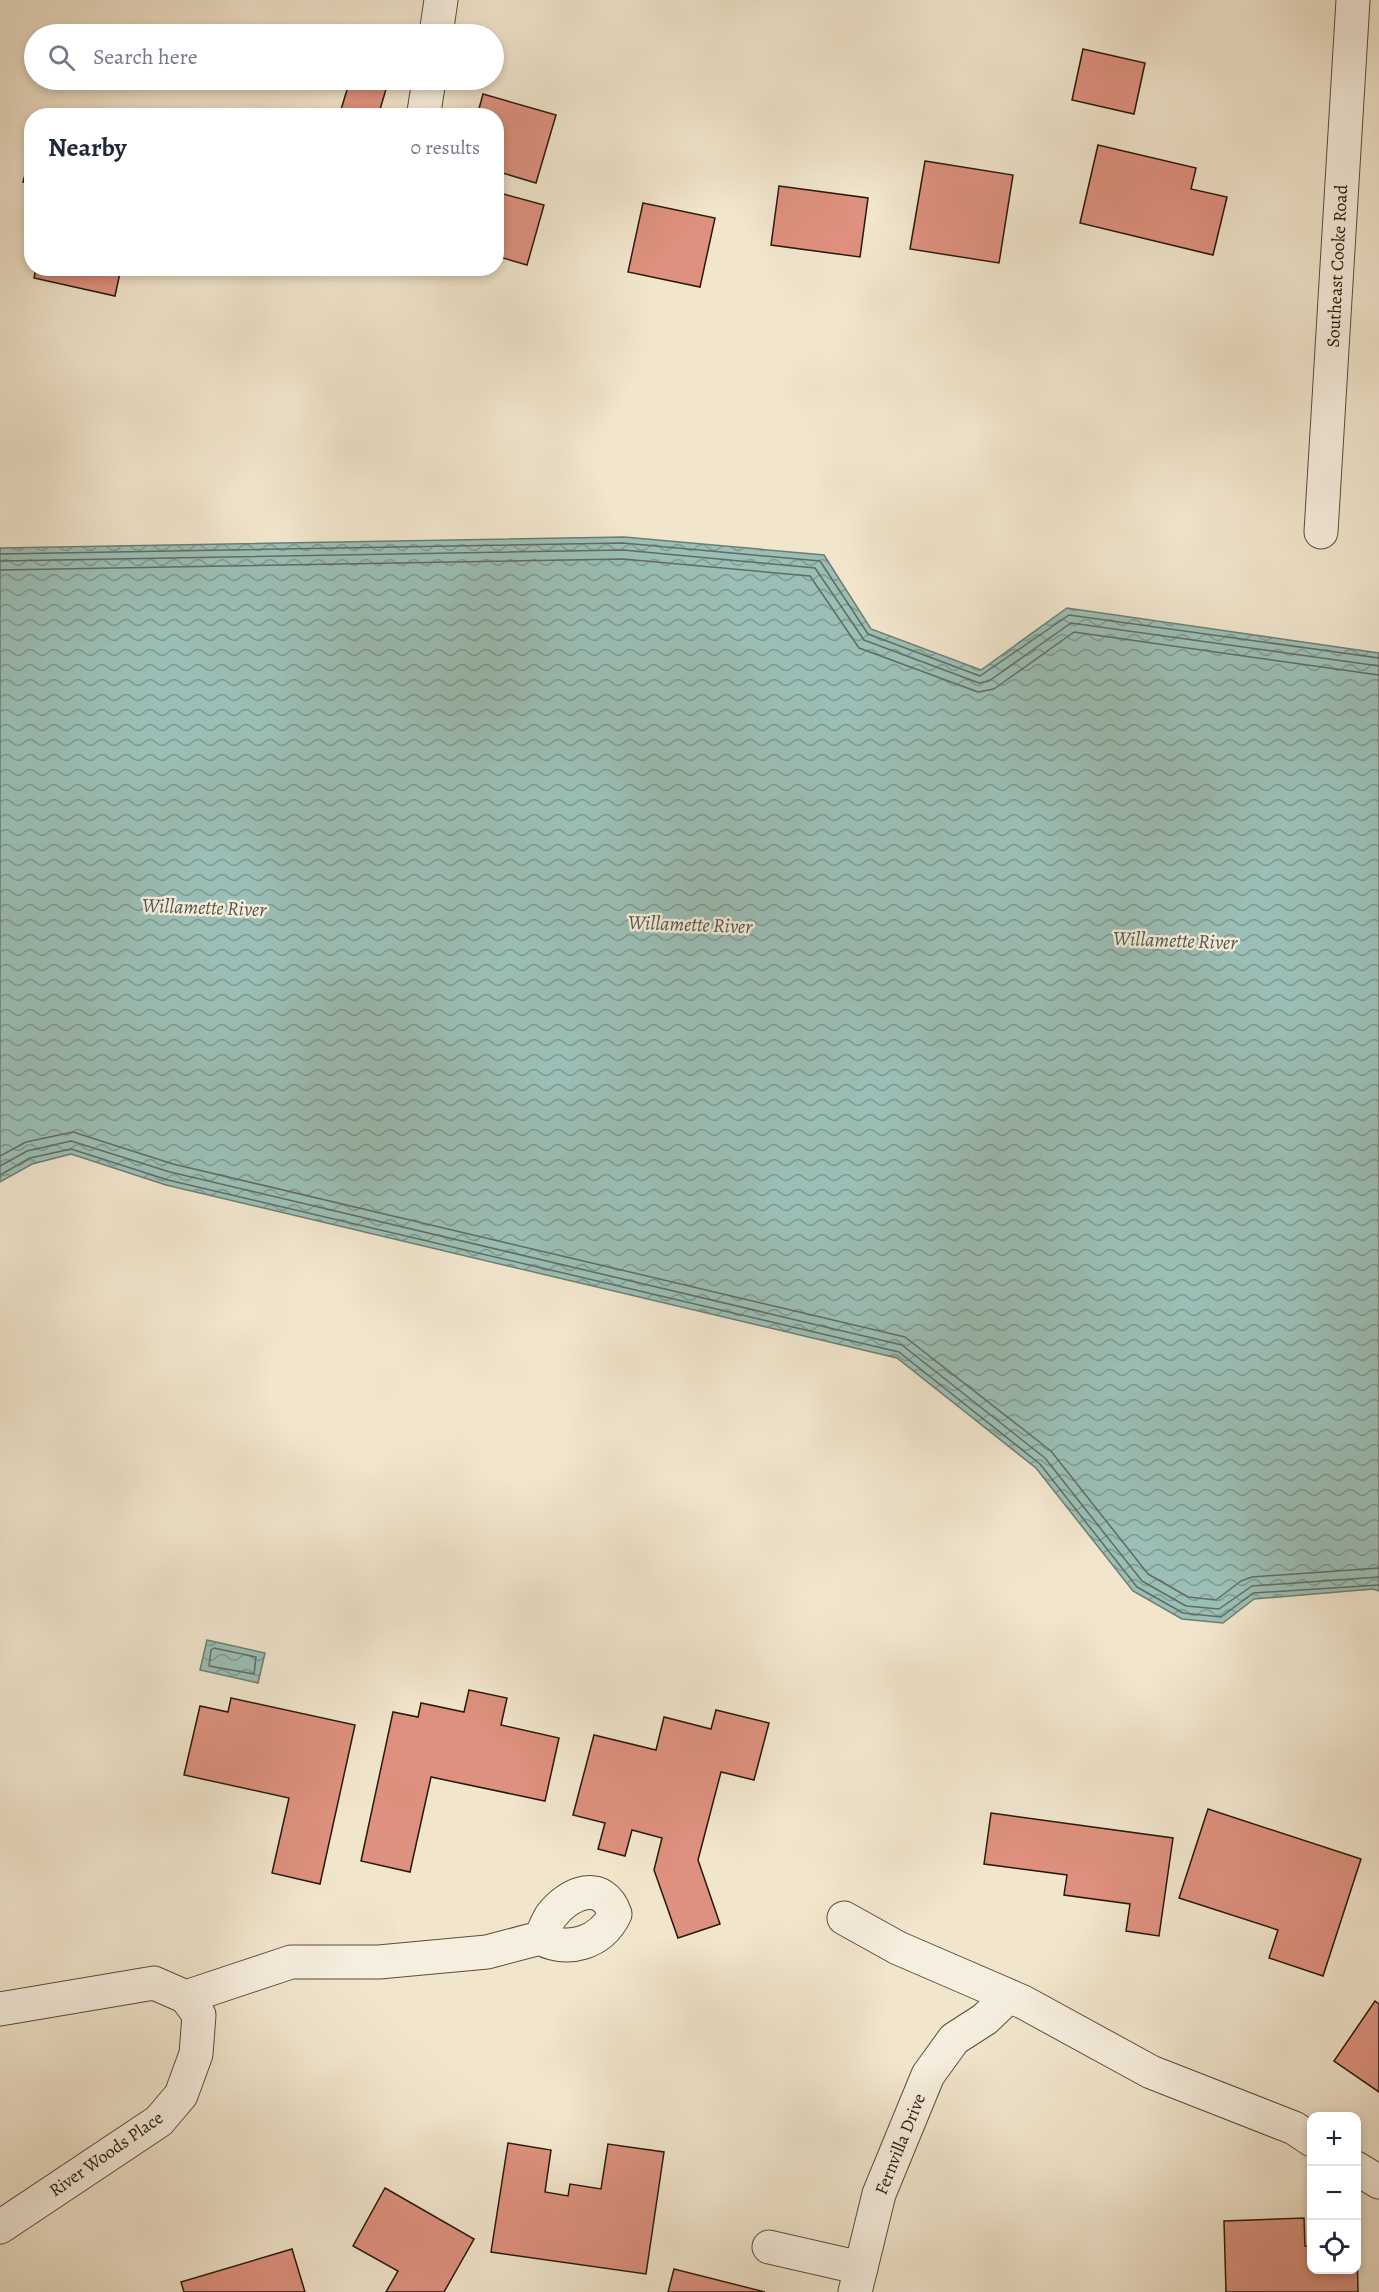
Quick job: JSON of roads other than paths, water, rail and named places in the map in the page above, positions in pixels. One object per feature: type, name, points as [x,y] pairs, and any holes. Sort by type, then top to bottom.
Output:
[{"type":"street","points":[[437,24],[441,0]]},
{"type":"street","name":"Southeast Cooke Road","points":[[1321,532],[1353,0]]},
{"type":"street","points":[[425,108],[427,90]]},
{"type":"street","points":[[844,1918],[898,1948],[1009,1996],[1151,2072],[1302,2134]]},
{"type":"street","points":[[0,2008],[154,1983],[186,1997],[291,1962],[379,1962],[487,1952],[540,1938]]},
{"type":"street","name":"Fernvilla Drive","points":[[858,2280],[879,2194],[928,2075],[954,2039],[985,2019],[1009,1996]]},
{"type":"street","name":"River Woods Place","points":[[0,2227],[159,2121],[181,2095],[196,2054],[199,2015],[186,1997]]},
{"type":"street","points":[[1361,2171],[1379,2182]]},
{"type":"street","points":[[770,2247],[858,2280]]},
{"type":"water","name":"Willamette River","points":[[624,537],[824,555],[871,629],[981,670],[1067,608],[1379,653],[1379,1591],[1373,1589],[1254,1599],[1223,1623],[1182,1619],[1133,1591],[1036,1468],[897,1358],[166,1185],[71,1154],[32,1164],[0,1182],[0,548]]},
{"type":"water","points":[[207,1640],[265,1653],[258,1683],[200,1670]]}]
